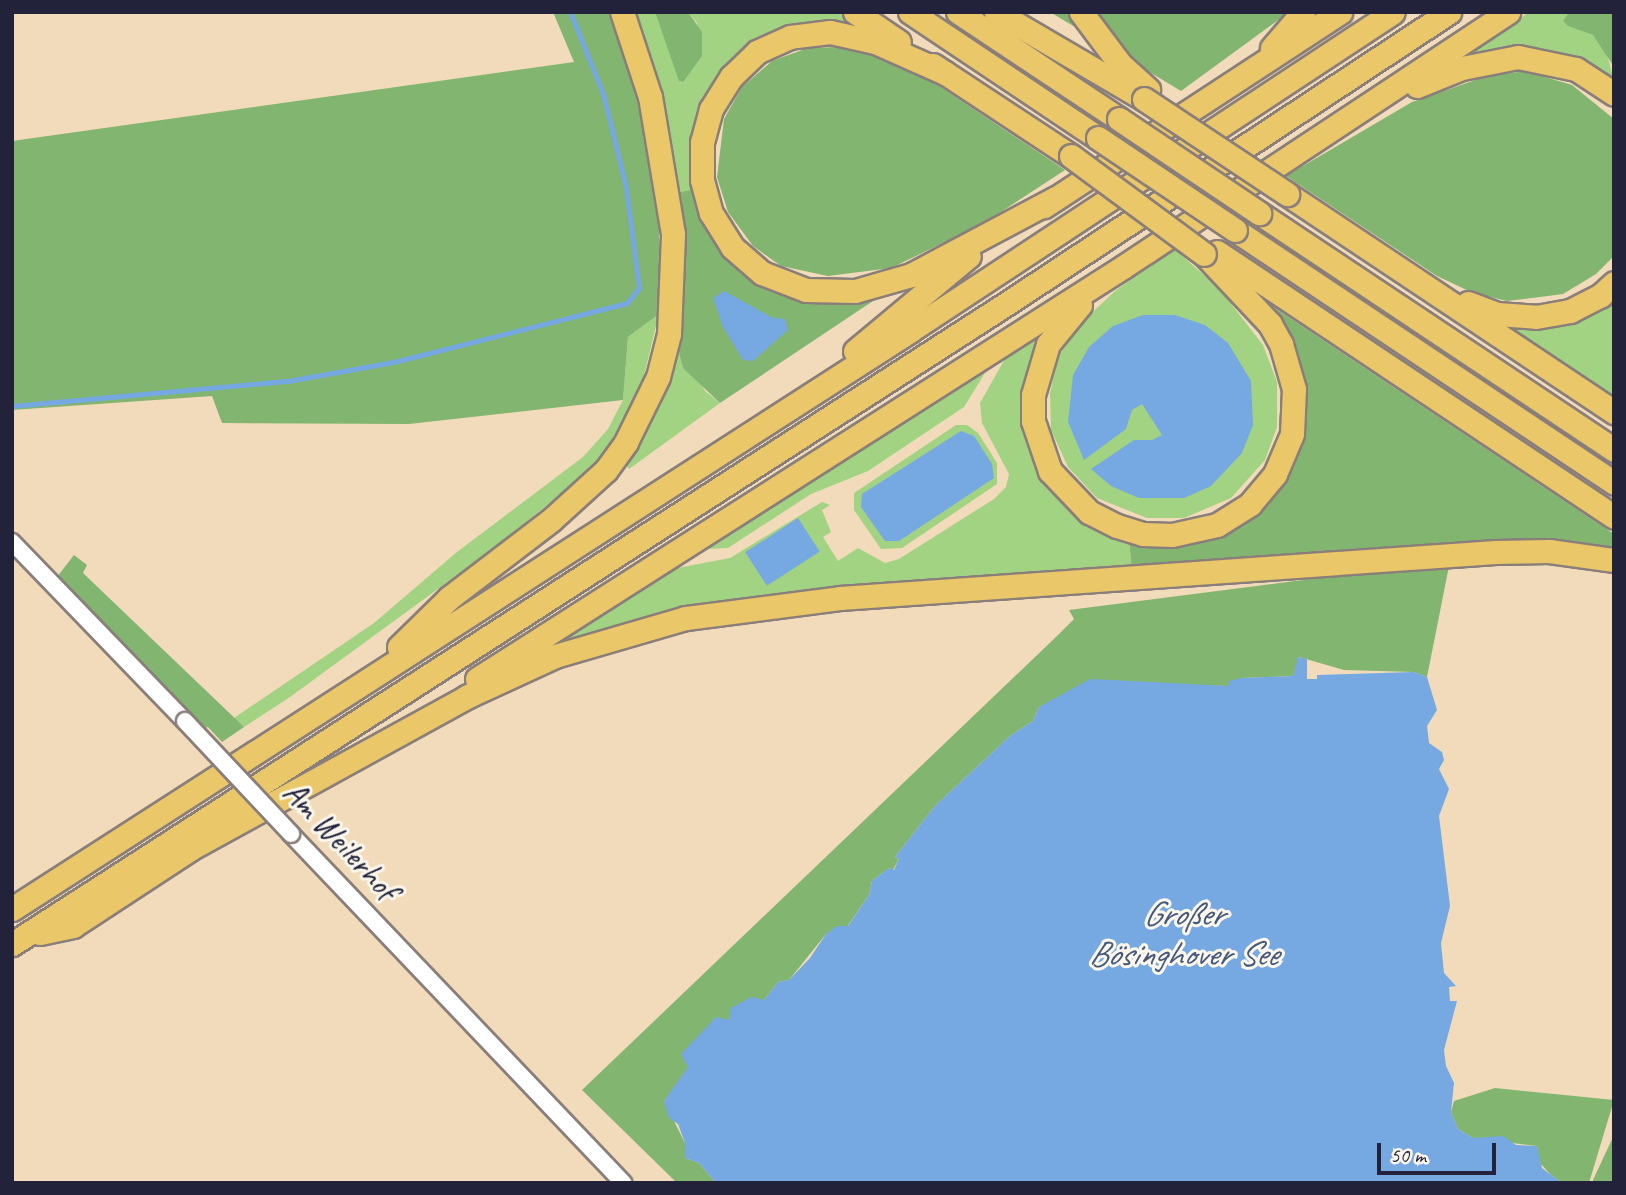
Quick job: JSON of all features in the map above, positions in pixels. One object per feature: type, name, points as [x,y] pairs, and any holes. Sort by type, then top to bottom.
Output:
[{"type":"highway","points":[[365,681],[449,598],[551,520],[606,470],[626,442],[658,377],[669,334],[673,234],[650,97],[622,12]]},
{"type":"highway","points":[[855,12],[1208,251],[1614,517]]},
{"type":"highway","points":[[910,12],[1614,483]]},
{"type":"highway","points":[[958,12],[1614,450]]},
{"type":"highway","points":[[996,12],[1148,96],[1199,135],[1614,412]]},
{"type":"highway","points":[[1081,12],[1148,96]]},
{"type":"highway","points":[[1244,75],[1303,12]]},
{"type":"highway","points":[[783,411],[948,272],[1340,12]]},
{"type":"highway","points":[[12,909],[783,411],[1393,12]]},
{"type":"highway","points":[[19,940],[1083,254],[1449,12]]},
{"type":"highway","points":[[19,940],[73,926],[190,849],[398,731],[1123,267],[1508,12]]},
{"type":"highway","points":[[945,73],[874,42],[830,32],[790,37],[757,52],[731,77],[711,109],[702,142],[702,180],[711,213],[732,247],[762,273],[806,290],[855,291],[911,275],[1056,198]]},
{"type":"highway","points":[[1350,117],[1462,68],[1518,57],[1576,69],[1614,94]]},
{"type":"highway","points":[[1123,267],[1079,306],[1048,344],[1038,367],[1033,421],[1050,471],[1089,512],[1143,534],[1185,533],[1217,525],[1257,497],[1285,454],[1292,422],[1294,389],[1281,344],[1208,251]]},
{"type":"highway","points":[[1401,268],[1497,314],[1536,317],[1570,312],[1600,296],[1614,283]]},
{"type":"highway","points":[[398,731],[555,656],[618,634],[757,606],[1495,552],[1549,551],[1614,560]]},
{"type":"street","name":"Am Weilerhof","points":[[12,542],[623,1183]]},
{"type":"green space","points":[[553,12],[610,12],[645,121],[659,199],[659,314],[628,337],[623,400],[409,424],[222,423],[212,396],[12,410],[12,141],[574,62]]},
{"type":"green space","points":[[630,12],[655,12],[681,83],[702,56],[697,23],[688,12],[839,12],[849,19],[735,60],[695,189],[676,193]]},
{"type":"green space","points":[[655,12],[688,12],[702,32],[702,56],[683,82],[679,81]]},
{"type":"green space","points":[[1050,12],[1289,12],[1181,91]]},
{"type":"green space","points":[[1529,12],[1569,12],[1563,21],[1593,35],[1606,51],[1614,80],[1588,64],[1552,52],[1532,49],[1465,58]]},
{"type":"green space","points":[[1569,12],[1614,12],[1614,67],[1593,35],[1568,26],[1563,21]]},
{"type":"green space","points":[[808,48],[866,50],[921,74],[1065,170],[984,223],[891,268],[828,276],[781,266],[753,246],[728,212],[717,177],[724,119],[742,87],[772,61]]},
{"type":"green space","points":[[1525,71],[1572,85],[1614,119],[1614,256],[1596,274],[1563,294],[1507,301],[1471,292],[1437,276],[1286,176],[1412,102],[1484,77]]},
{"type":"green space","points":[[695,189],[717,241],[843,302],[879,297],[720,403],[683,368],[677,343],[676,193]]},
{"type":"green space","points":[[1174,249],[1218,287],[1263,345],[1277,382],[1277,427],[1265,460],[1231,498],[1184,518],[1147,518],[1097,498],[1068,467],[1051,430],[1050,393],[1058,357],[1079,325],[1115,291]]},
{"type":"green space","points":[[1614,294],[1614,399],[1514,332],[1516,327],[1538,326]]},
{"type":"green space","points":[[1269,304],[1614,534],[1614,552],[1132,571],[1129,540],[1198,539],[1297,447]]},
{"type":"green space","points":[[659,314],[640,392],[618,434],[588,472],[494,548],[290,697],[244,727],[234,718],[374,623],[457,552],[583,457],[608,429],[623,400],[628,337]]},
{"type":"green space","points":[[1040,336],[1026,377],[1028,437],[1129,540],[1132,571],[566,645],[563,640],[677,568],[730,558],[822,502],[830,505],[822,510],[831,532],[823,537],[838,561],[858,548],[885,563],[899,559],[994,499],[1006,487],[1009,474],[982,423],[980,403],[1006,357]]},
{"type":"green space","points":[[677,343],[705,391],[720,403],[629,469],[623,460],[650,420]]},
{"type":"green space","points":[[988,368],[964,407],[868,471],[811,494],[728,548],[707,549]]},
{"type":"green space","points":[[956,425],[967,425],[978,433],[997,463],[997,484],[902,548],[881,549],[854,510],[854,493]]},
{"type":"green space","points":[[74,555],[87,565],[83,573],[244,727],[222,742],[208,727],[203,729],[57,577]]},
{"type":"green space","points":[[1450,561],[1427,677],[1414,672],[1344,670],[1299,657],[1293,676],[1242,678],[1229,686],[1146,684],[1039,707],[1033,721],[1010,736],[935,806],[895,857],[899,859],[893,870],[889,868],[872,881],[869,895],[847,927],[826,934],[789,980],[778,982],[764,1000],[730,1021],[664,1101],[685,1143],[685,1158],[699,1163],[716,1183],[677,1183],[582,1090],[1056,637],[1074,619],[1069,610]]},
{"type":"green space","points":[[1495,1088],[1614,1100],[1589,1183],[1562,1183],[1539,1162],[1537,1146],[1473,1138],[1458,1129],[1451,1112],[1454,1101]]},
{"type":"green space","points":[[1614,1135],[1614,1183],[1593,1183],[1593,1180]]},
{"type":"water","points":[[724,291],[773,318],[785,319],[788,330],[753,361],[743,360],[723,327],[713,298]]},
{"type":"water","points":[[1143,315],[1175,315],[1205,325],[1228,343],[1251,381],[1253,425],[1242,453],[1211,486],[1184,498],[1139,498],[1111,486],[1091,469],[1134,440],[1152,440],[1162,435],[1142,404],[1132,410],[1126,429],[1084,460],[1068,422],[1073,375],[1089,347],[1113,326]]},
{"type":"water","points":[[961,431],[974,436],[992,464],[994,478],[899,541],[885,541],[861,507],[862,494]]},
{"type":"water","points":[[798,518],[820,552],[767,586],[745,552]]},
{"type":"water","name":"Großer Bösinghover See","points":[[1298,657],[1307,659],[1307,679],[1317,679],[1317,675],[1414,672],[1427,677],[1437,710],[1427,726],[1429,743],[1442,752],[1444,760],[1439,769],[1449,789],[1439,816],[1450,906],[1441,943],[1444,973],[1456,986],[1449,987],[1450,1001],[1457,1001],[1444,1050],[1446,1066],[1454,1083],[1451,1112],[1458,1129],[1473,1138],[1503,1136],[1516,1145],[1537,1146],[1542,1168],[1562,1183],[716,1183],[699,1163],[685,1158],[685,1143],[678,1124],[669,1118],[664,1101],[688,1067],[681,1054],[716,1017],[729,1020],[731,1008],[751,997],[764,1000],[778,982],[789,980],[810,958],[826,934],[837,926],[848,926],[869,895],[872,881],[889,868],[894,870],[899,859],[895,857],[935,806],[1010,736],[1033,721],[1039,707],[1090,679],[1229,686],[1229,681],[1242,678],[1293,676]]},
{"type":"waterway","points":[[12,406],[288,381],[394,362],[627,303],[639,288],[626,188],[603,94],[570,12]]}]
